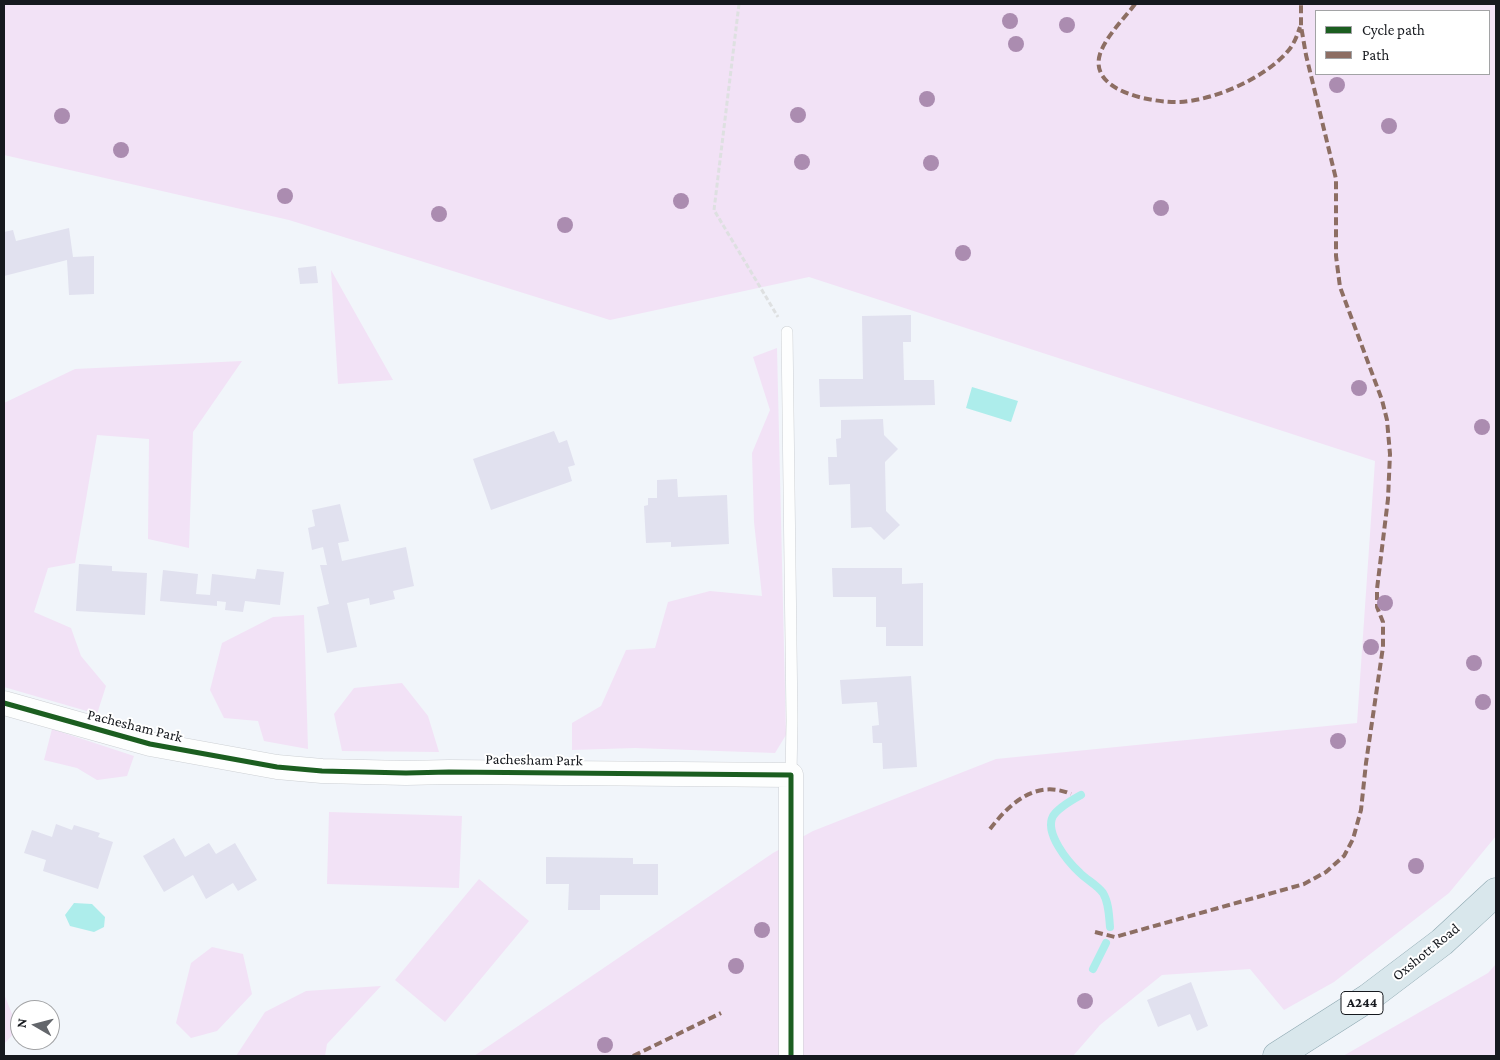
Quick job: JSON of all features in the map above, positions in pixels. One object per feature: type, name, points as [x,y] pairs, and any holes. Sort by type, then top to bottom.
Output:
[{"type":"main road","name":"Oxshott Road","points":[[1277,1056],[1305,1049],[1434,948],[1496,892]]},
{"type":"street","name":"Pachesham Park","points":[[4,703],[150,744],[277,767],[322,771],[406,773],[791,775]]},
{"type":"street","points":[[791,775],[791,1056]]},
{"type":"lane","points":[[787,332],[791,775]]},
{"type":"path","points":[[739,4],[714,210],[787,332]]},
{"type":"shaded area","points":[[4,4],[1496,4],[1496,836],[1449,893],[1334,982],[1284,1010],[1250,969],[1162,975],[1100,1025],[1073,1056],[474,1056],[773,853],[813,831],[996,759],[1357,723],[1375,461],[809,277],[610,320],[289,220],[4,155]]},
{"type":"shaded area","points":[[331,270],[393,380],[338,384]]},
{"type":"shaded area","points":[[777,348],[786,735],[775,753],[635,748],[572,750],[572,723],[601,706],[626,650],[655,648],[668,602],[710,591],[762,596],[754,522],[752,453],[770,410],[753,357]]},
{"type":"shaded area","points":[[242,361],[193,432],[189,548],[148,539],[149,439],[97,435],[75,563],[48,568],[34,612],[71,628],[81,656],[106,686],[97,714],[4,687],[4,403],[75,369]]},
{"type":"shaded area","points":[[304,615],[308,749],[264,741],[258,721],[224,718],[210,690],[222,643],[273,617]]},
{"type":"shaded area","points":[[402,683],[428,716],[439,752],[342,751],[334,714],[354,688]]},
{"type":"shaded area","points":[[52,729],[134,756],[127,776],[97,780],[77,768],[44,760]]},
{"type":"shaded area","points":[[329,812],[462,816],[459,888],[327,884]]},
{"type":"shaded area","points":[[479,879],[529,921],[445,1022],[395,980]]},
{"type":"shaded area","points":[[212,947],[243,954],[252,994],[217,1031],[191,1038],[176,1023],[191,963]]},
{"type":"shaded area","points":[[1496,964],[1496,1056],[1343,1056],[1488,973]]},
{"type":"shaded area","points":[[381,986],[327,1044],[325,1056],[236,1056],[265,1012],[306,991]]},
{"type":"shaded area","points":[[4,994],[10,1009],[10,1038],[4,1044]]},
{"type":"water","points":[[972,387],[1018,401],[1011,422],[966,408]]},
{"type":"water","points":[[74,903],[92,904],[105,917],[104,927],[94,932],[70,926],[65,915]]},
{"type":"building","points":[[69,228],[73,257],[94,256],[94,294],[69,295],[67,260],[4,276],[4,232],[13,230],[16,241]]},
{"type":"building","points":[[316,266],[318,283],[300,284],[298,268]]},
{"type":"building","points":[[911,315],[911,342],[903,342],[904,380],[934,380],[935,405],[820,407],[819,379],[863,379],[862,316]]},
{"type":"building","points":[[883,419],[884,435],[898,449],[885,462],[886,511],[900,525],[884,540],[871,527],[851,528],[850,484],[829,485],[828,457],[837,457],[836,439],[841,438],[841,420]]},
{"type":"building","points":[[554,431],[559,443],[567,440],[575,465],[568,467],[572,481],[491,510],[473,459]]},
{"type":"building","points":[[677,479],[678,497],[727,495],[729,544],[671,547],[671,542],[646,543],[644,506],[648,505],[648,498],[657,498],[657,480]]},
{"type":"building","points":[[340,504],[349,541],[338,543],[342,561],[406,547],[414,586],[393,591],[395,599],[370,605],[369,598],[347,603],[357,647],[327,653],[317,607],[329,604],[320,565],[327,565],[323,547],[312,550],[308,528],[315,526],[312,510]]},
{"type":"building","points":[[79,564],[112,566],[112,571],[147,573],[145,615],[76,611]]},
{"type":"building","points":[[832,568],[902,568],[902,584],[923,583],[923,646],[886,646],[886,627],[876,627],[876,597],[833,597]]},
{"type":"building","points":[[257,569],[284,572],[280,605],[245,601],[243,612],[225,610],[226,602],[217,601],[217,606],[160,601],[163,570],[198,574],[196,594],[210,595],[212,574],[255,579]]},
{"type":"building","points":[[911,676],[917,767],[883,769],[882,743],[873,743],[872,726],[879,725],[877,702],[842,704],[840,680]]},
{"type":"building","points":[[56,824],[72,830],[74,825],[100,833],[98,837],[113,842],[98,889],[43,871],[46,860],[24,853],[32,830],[52,837]]},
{"type":"building","points":[[174,838],[185,857],[209,843],[216,854],[235,843],[257,880],[238,891],[233,883],[206,899],[193,875],[164,892],[143,856]]},
{"type":"building","points":[[546,857],[633,858],[633,864],[658,864],[658,895],[600,895],[600,910],[568,910],[569,884],[546,884]]},
{"type":"building","points":[[1191,982],[1208,1026],[1197,1031],[1190,1014],[1158,1027],[1147,1000]]},
{"type":"waterway","points":[[1081,795],[1066,804],[1053,816],[1051,823],[1052,831],[1054,839],[1069,862],[1103,893],[1108,905],[1110,927]]},
{"type":"waterway","points":[[1093,969],[1106,943]]},
{"type":"marked path","points":[[1135,4],[1106,41],[1100,54],[1099,67],[1104,78],[1113,86],[1126,93],[1169,102],[1208,97],[1238,86],[1253,78],[1278,61],[1288,51],[1300,27]]},
{"type":"marked path","points":[[1095,932],[1115,937],[1304,884],[1326,872],[1344,856],[1353,839],[1361,810],[1383,647],[1383,622],[1377,607],[1377,589],[1388,499],[1390,454],[1387,420],[1382,400],[1340,287],[1336,256],[1336,179],[1306,55],[1301,26],[1301,4]]},
{"type":"marked path","points":[[990,829],[1006,810],[1025,796],[1046,789],[1071,794]]},
{"type":"marked path","points":[[633,1056],[721,1013]]},
{"type":"cycle path","points":[[4,703],[150,744],[277,767],[322,771],[406,773],[791,775],[791,1056]]}]
